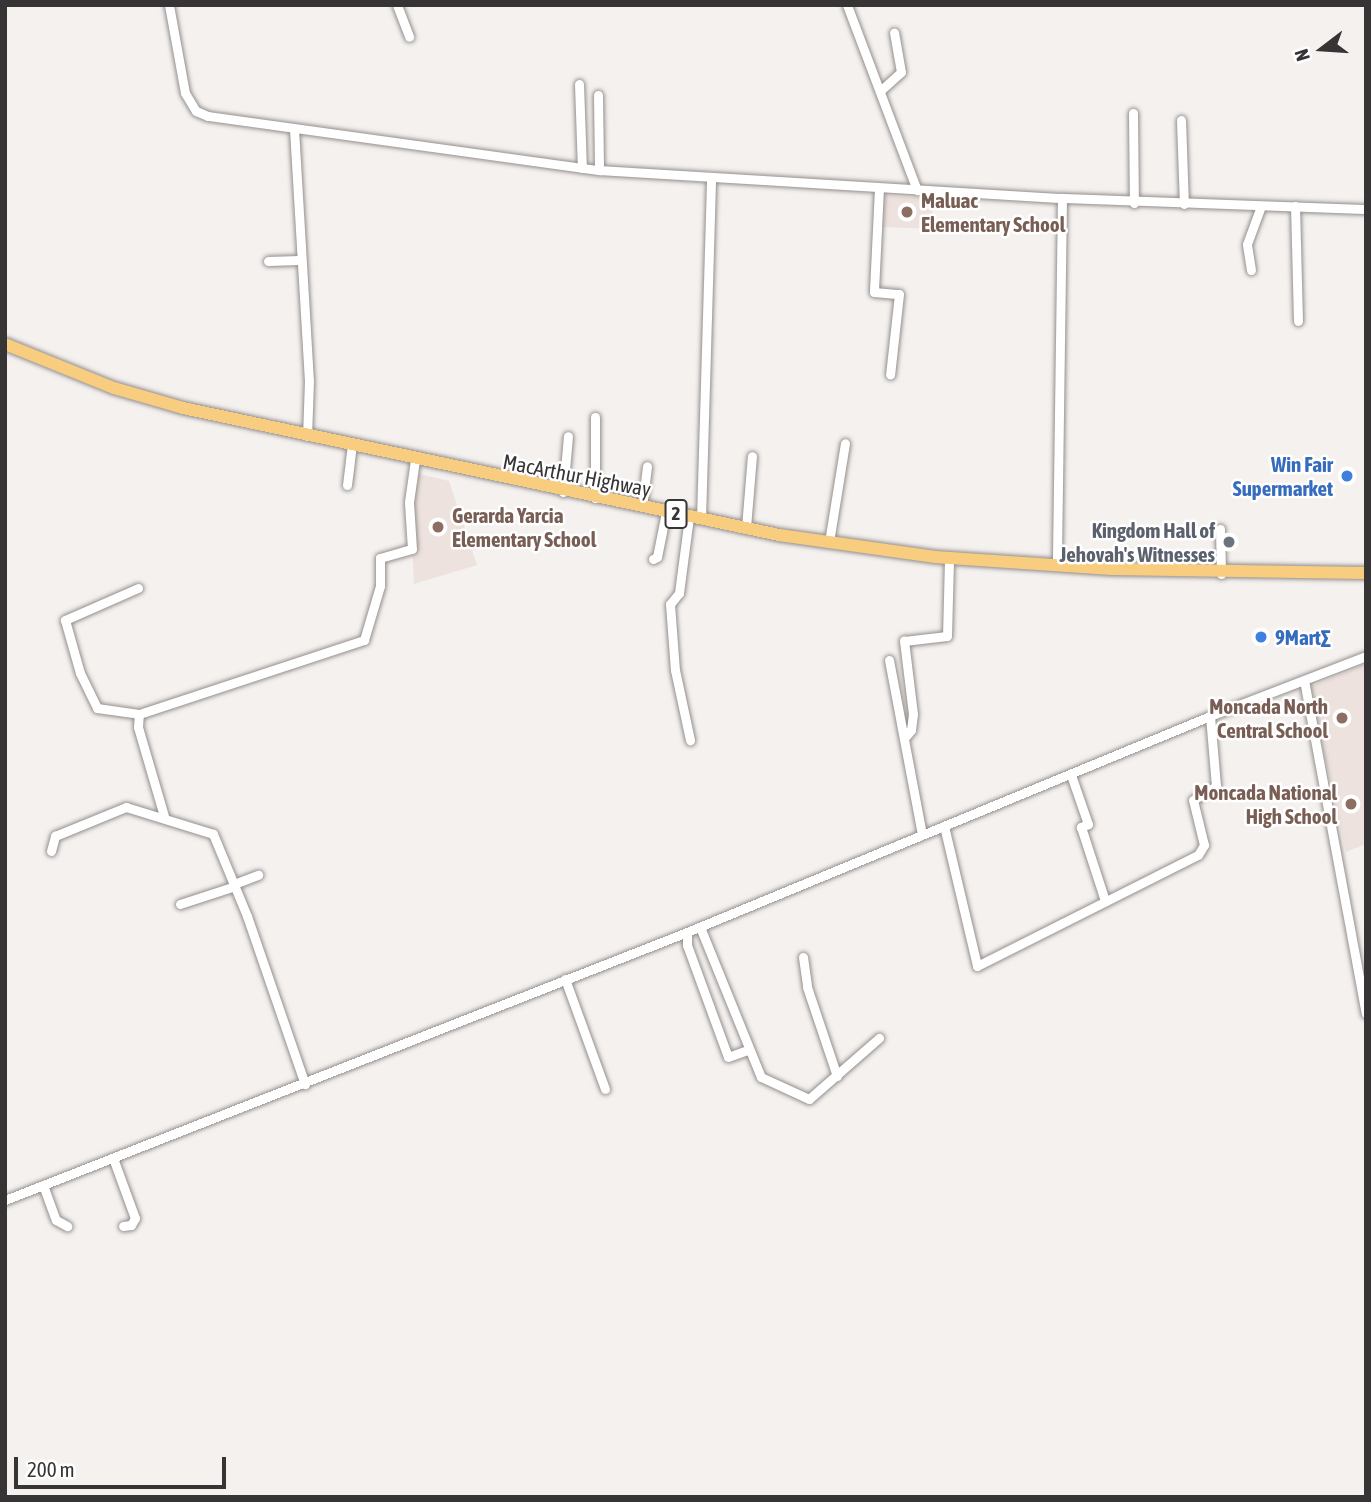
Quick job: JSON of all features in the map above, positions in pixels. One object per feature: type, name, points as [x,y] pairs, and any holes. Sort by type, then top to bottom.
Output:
[{"type":"highway","name":"MacArthur Highway","points":[[5,344],[134,395],[563,492],[829,542],[949,558],[1057,565],[1221,574],[1366,573]]},
{"type":"street","points":[[169,5],[186,93],[196,111],[294,129],[582,168],[711,179],[1134,203],[1366,209]]},
{"type":"street","points":[[397,5],[409,37]]},
{"type":"street","points":[[847,5],[917,190]]},
{"type":"street","points":[[880,92],[901,72],[894,33]]},
{"type":"street","points":[[579,84],[582,168]]},
{"type":"street","points":[[598,95],[599,170]]},
{"type":"street","points":[[1133,113],[1134,203]]},
{"type":"street","points":[[1181,120],[1184,204]]},
{"type":"street","points":[[294,129],[299,260],[309,380],[307,436]]},
{"type":"street","points":[[690,740],[675,670],[670,604],[679,593],[695,518],[711,179]]},
{"type":"street","points":[[879,188],[874,292],[899,294],[890,375]]},
{"type":"street","points":[[1057,565],[1062,198]]},
{"type":"street","points":[[1251,270],[1247,244],[1261,206]]},
{"type":"street","points":[[1295,206],[1298,321]]},
{"type":"street","points":[[268,261],[299,260]]},
{"type":"street","points":[[595,417],[595,498]]},
{"type":"street","points":[[563,492],[568,436]]},
{"type":"street","points":[[829,542],[845,443]]},
{"type":"street","points":[[347,485],[352,446]]},
{"type":"street","points":[[746,527],[752,456]]},
{"type":"street","points":[[138,588],[65,620],[80,673],[97,708],[139,714],[364,640],[380,586],[380,558],[412,549],[409,502],[415,460]]},
{"type":"street","points":[[642,508],[647,466]]},
{"type":"street","points":[[653,559],[659,552],[666,512]]},
{"type":"street","points":[[1220,529],[1221,574]]},
{"type":"street","points":[[905,737],[911,730],[913,713],[904,641],[947,636],[949,558]]},
{"type":"street","points":[[5,1200],[700,927],[1210,716],[1366,656]]},
{"type":"street","points":[[889,660],[898,726],[905,737],[922,834]]},
{"type":"street","points":[[1304,680],[1366,1013]]},
{"type":"street","points":[[139,714],[138,727],[164,816]]},
{"type":"street","points":[[944,826],[977,966],[1198,855],[1204,845],[1193,800],[1216,786],[1210,716]]},
{"type":"street","points":[[1071,775],[1088,824],[1081,827],[1105,901]]},
{"type":"street","points":[[51,851],[55,836],[126,807],[164,816],[213,834],[305,1084]]},
{"type":"street","points":[[180,904],[258,875]]},
{"type":"street","points":[[700,927],[747,1050],[761,1077],[809,1099],[879,1038]]},
{"type":"street","points":[[687,932],[687,945],[728,1057],[747,1050]]},
{"type":"street","points":[[803,957],[807,987],[837,1076]]},
{"type":"street","points":[[565,979],[605,1089]]},
{"type":"street","points":[[113,1158],[135,1218],[131,1225],[122,1226]]},
{"type":"street","points":[[43,1185],[56,1220],[67,1226]]},
{"type":"shaded area","name":"Maluac Elementary School","points":[[881,196],[933,198],[932,229],[880,227]]},
{"type":"shaded area","name":"Gerarda Yarcia Elementary School","points":[[415,473],[449,481],[477,565],[414,584],[410,490]]},
{"type":"shaded area","points":[[1366,664],[1366,844],[1346,852],[1310,687]]},
{"type":"place","name":"Maluac Elementary School","points":[[907,212]]},
{"type":"place","name":"Win Fair Supermarket","points":[[1347,476]]},
{"type":"place","name":"Gerarda Yarcia Elementary School","points":[[438,527]]},
{"type":"place","name":"Kingdom Hall of Jehovah's Witnesses","points":[[1229,542]]},
{"type":"place","name":"9Mart∑","points":[[1261,637]]},
{"type":"place","name":"Moncada North Central School","points":[[1342,718]]},
{"type":"place","name":"Moncada National High School","points":[[1351,804]]}]
